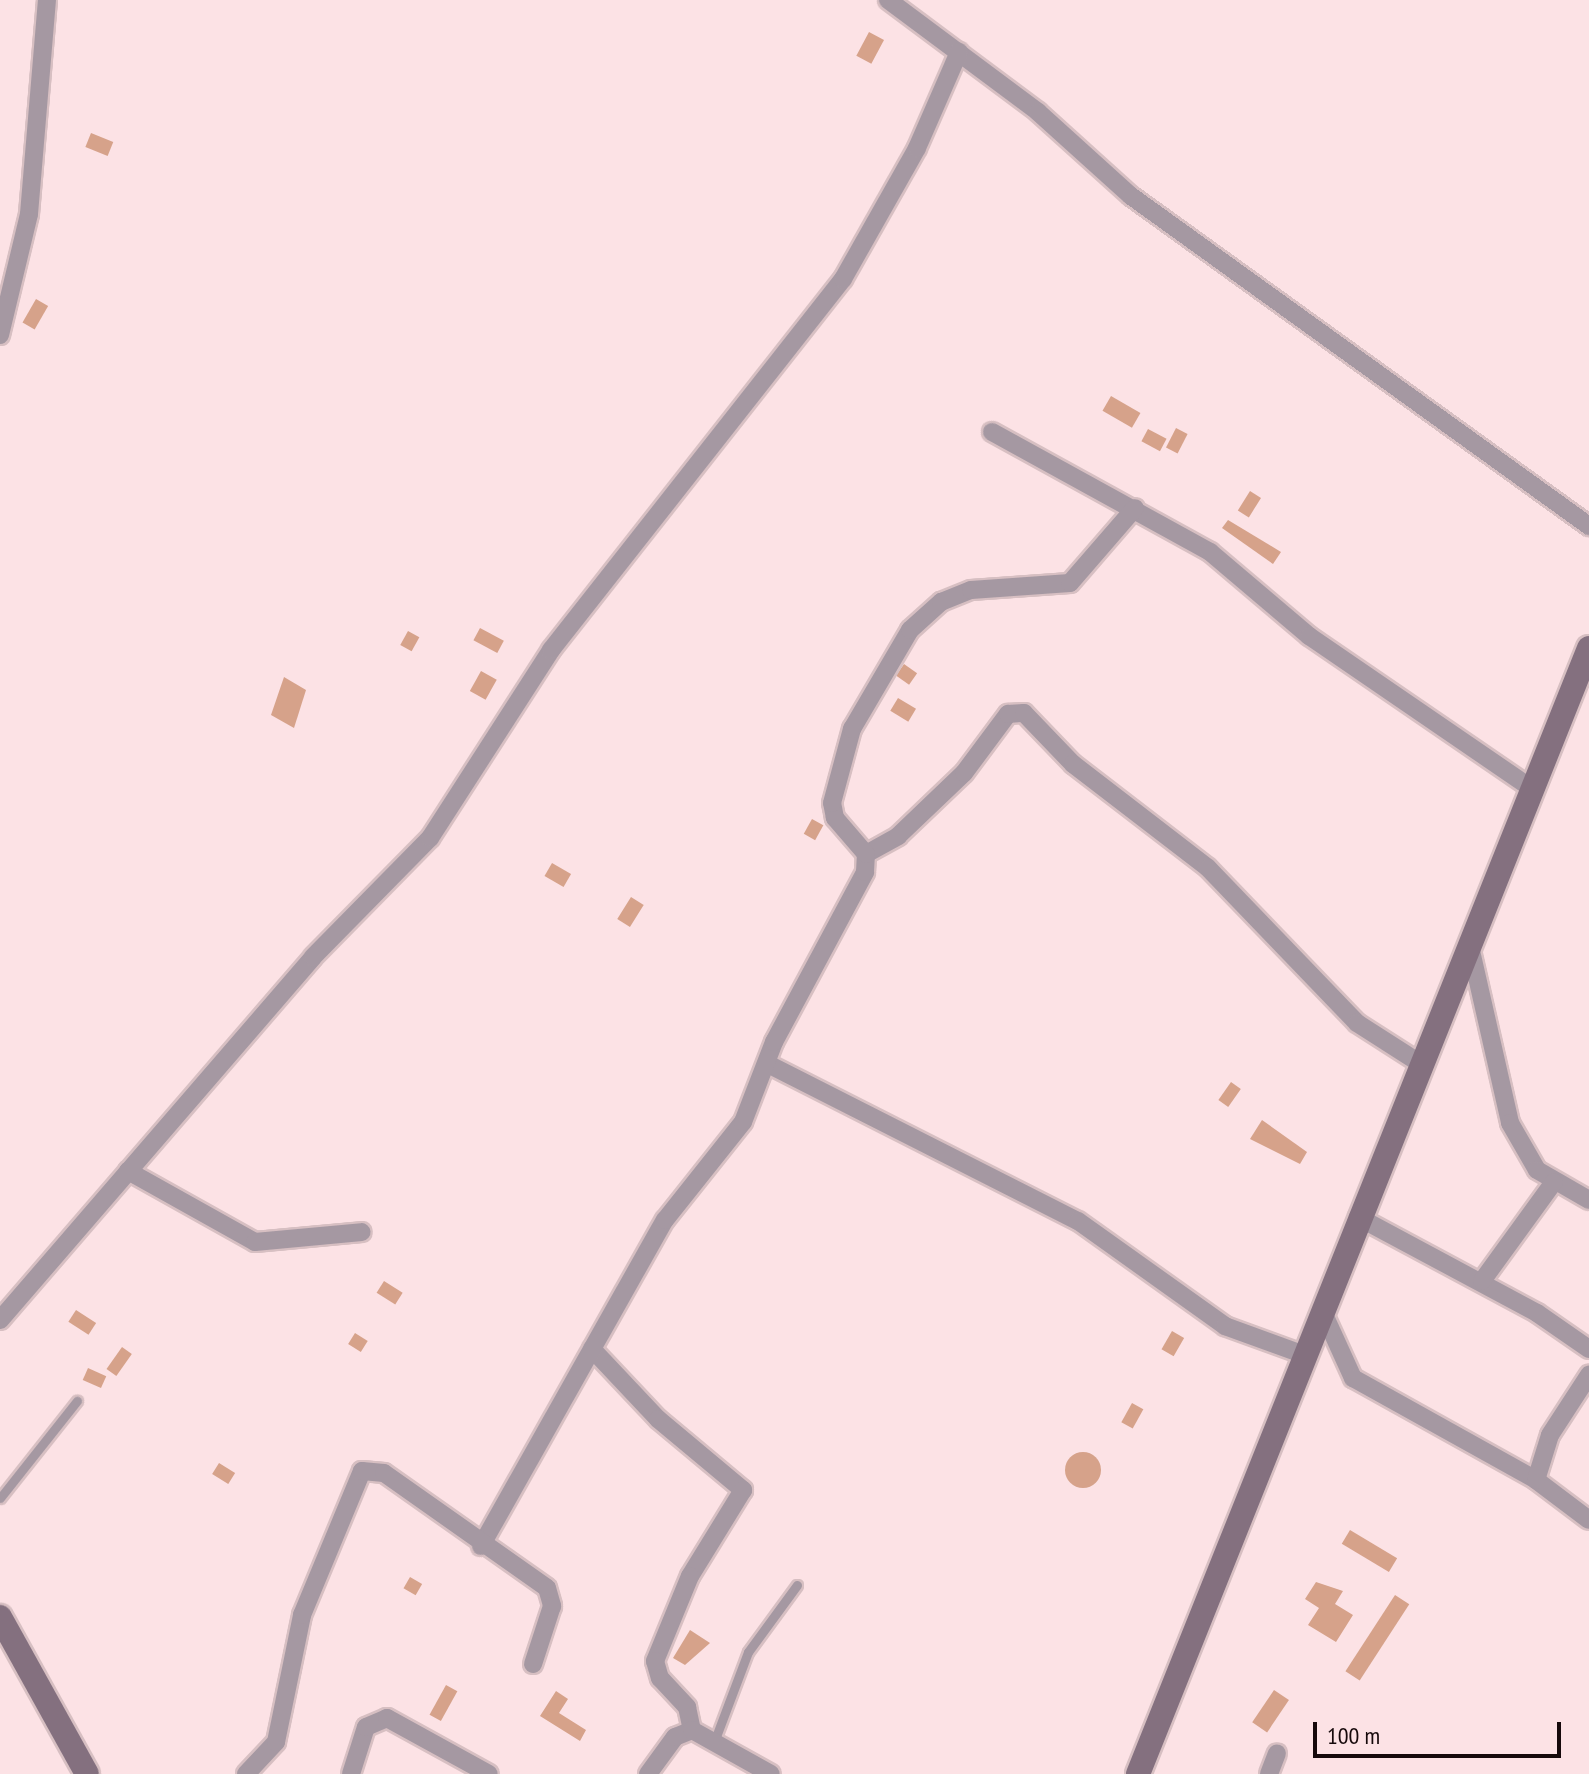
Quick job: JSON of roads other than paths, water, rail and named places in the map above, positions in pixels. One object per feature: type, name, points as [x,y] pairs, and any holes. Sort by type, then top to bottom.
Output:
[{"type":"main road","points":[[1138,1774],[1302,1354],[1589,648]]},
{"type":"main road","points":[[0,1617],[87,1774]]},
{"type":"street","points":[[0,335],[29,214],[47,0]]},
{"type":"street","points":[[888,0],[959,52],[1131,196],[1589,526]]},
{"type":"street","points":[[0,1320],[313,957],[430,838],[551,650],[843,279],[917,148],[959,52]]},
{"type":"street","points":[[992,432],[1210,552],[1309,636],[1531,788]]},
{"type":"street","points":[[481,1546],[674,1206],[743,1122],[768,1064],[865,872],[866,854],[835,818],[832,803],[852,729],[910,630],[941,602],[971,590],[1070,583],[1135,508]]},
{"type":"street","points":[[866,854],[909,827],[964,773],[1008,714],[1024,713],[1073,764],[1208,868],[1357,1023],[1421,1064]]},
{"type":"street","points":[[1468,940],[1498,1091],[1537,1170],[1589,1200]]},
{"type":"street","points":[[768,1064],[1078,1221],[1225,1326],[1302,1354]]},
{"type":"street","points":[[128,1171],[255,1242],[362,1232]]},
{"type":"street","points":[[1482,1281],[1554,1182]]},
{"type":"street","points":[[1358,1217],[1482,1281],[1589,1349]]},
{"type":"street","points":[[1322,1310],[1353,1378],[1536,1480],[1589,1520]]},
{"type":"street","points":[[592,1349],[658,1419],[743,1490],[690,1576],[655,1661],[660,1678],[687,1707],[692,1730],[771,1774]]},
{"type":"street","points":[[1536,1480],[1550,1435],[1589,1375]]},
{"type":"street","points":[[246,1774],[276,1742],[302,1615],[357,1476],[384,1473],[550,1593],[533,1664]]},
{"type":"street","points":[[351,1774],[366,1727],[387,1718],[489,1774]]},
{"type":"street","points":[[648,1774],[675,1737],[692,1730]]},
{"type":"street","points":[[1269,1774],[1277,1753]]},
{"type":"lane","points":[[0,1498],[77,1401]]},
{"type":"lane","points":[[714,1742],[748,1652],[797,1585]]}]
